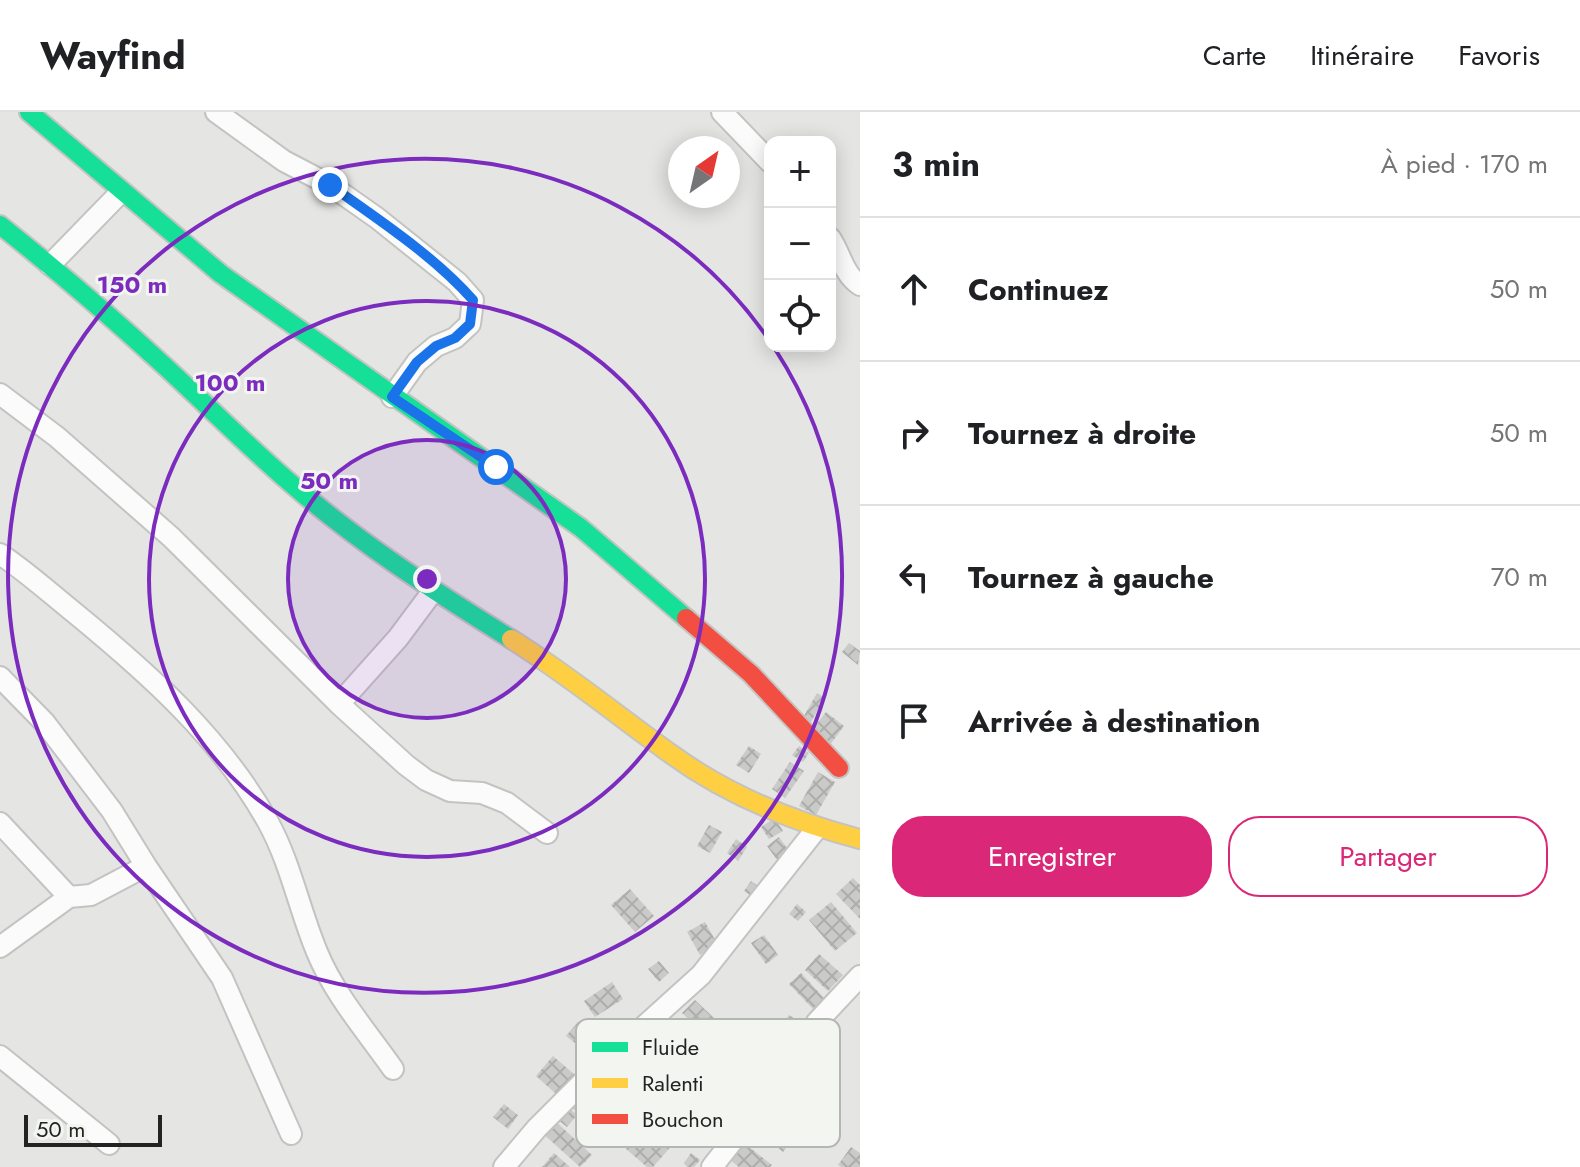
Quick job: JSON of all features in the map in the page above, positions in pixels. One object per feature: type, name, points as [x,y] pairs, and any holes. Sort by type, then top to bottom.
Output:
[{"type":"street","points":[[29,112],[221,274],[581,528],[751,674],[839,768]]},
{"type":"street","points":[[216,112],[284,161],[330,185],[377,218],[457,282],[473,300],[470,324],[455,338],[436,346],[417,362],[392,397]]},
{"type":"street","points":[[722,112],[764,156]]},
{"type":"street","points":[[50,265],[121,192]]},
{"type":"street","points":[[0,225],[157,359],[288,481],[433,591],[525,648],[717,783],[817,828],[860,839]]},
{"type":"street","points":[[836,251],[853,280],[860,285]]},
{"type":"street","points":[[0,394],[57,437],[171,537],[339,704],[426,780],[450,791],[482,793],[507,803],[547,833]]},
{"type":"street","points":[[0,554],[115,646],[205,732],[268,822],[288,863],[317,954],[328,975],[393,1069]]},
{"type":"street","points":[[339,704],[398,638],[433,591]]},
{"type":"street","points":[[0,677],[10,699],[45,723],[112,811],[222,978],[291,1134]]},
{"type":"street","points":[[0,823],[69,897]]},
{"type":"street","points":[[652,1019],[701,975],[817,828]]},
{"type":"street","points":[[0,947],[69,897],[91,895],[146,866]]},
{"type":"street","points":[[820,1019],[860,976]]},
{"type":"street","points":[[0,1056],[109,1144]]},
{"type":"street","points":[[504,1167],[576,1089]]},
{"type":"street","points":[[712,1167],[728,1147]]},
{"type":"building","points":[[849,643],[860,651],[858,665],[842,652]]},
{"type":"building","points":[[817,693],[825,698],[808,727],[800,723]]},
{"type":"building","points":[[826,712],[844,726],[829,746],[810,732]]},
{"type":"building","points":[[749,746],[761,754],[749,773],[736,765]]},
{"type":"building","points":[[799,746],[809,753],[803,762],[792,755]]},
{"type":"building","points":[[790,762],[804,771],[785,798],[772,789]]},
{"type":"building","points":[[818,772],[835,782],[816,815],[799,806]]},
{"type":"building","points":[[775,818],[783,831],[769,839],[761,827]]},
{"type":"building","points":[[709,825],[722,832],[710,853],[697,846]]},
{"type":"building","points":[[779,837],[792,855],[780,864],[767,846]]},
{"type":"building","points":[[736,839],[747,847],[738,861],[727,853]]},
{"type":"building","points":[[853,878],[860,885],[860,919],[836,894]]},
{"type":"building","points":[[751,881],[761,888],[754,898],[744,891]]},
{"type":"building","points":[[630,889],[654,916],[635,932],[611,905]]},
{"type":"building","points":[[831,902],[857,933],[835,951],[809,920]]},
{"type":"building","points":[[797,904],[806,912],[798,921],[789,914]]},
{"type":"building","points":[[705,922],[718,945],[700,955],[687,932]]},
{"type":"building","points":[[764,935],[778,955],[766,964],[751,943]]},
{"type":"building","points":[[819,954],[843,975],[828,991],[805,970]]},
{"type":"building","points":[[659,961],[669,973],[659,982],[648,969]]},
{"type":"building","points":[[801,973],[824,998],[813,1009],[789,984]]},
{"type":"building","points":[[612,982],[623,999],[595,1017],[584,1001]]},
{"type":"building","points":[[695,1000],[714,1018],[688,1019],[682,1013]]},
{"type":"building","points":[[576,1024],[576,1044],[566,1036]]},
{"type":"building","points":[[553,1056],[574,1074],[556,1094],[536,1076]]},
{"type":"building","points":[[575,1093],[576,1094],[576,1111],[566,1104]]},
{"type":"building","points":[[564,1103],[576,1114],[567,1127],[553,1116]]},
{"type":"building","points":[[504,1104],[518,1115],[508,1129],[493,1117]]},
{"type":"building","points":[[552,1118],[576,1140],[576,1147],[583,1147],[592,1155],[580,1167],[540,1131]]},
{"type":"building","points":[[671,1147],[653,1167],[647,1167],[626,1149]]},
{"type":"building","points":[[741,1147],[749,1147],[772,1165],[739,1167],[730,1160]]},
{"type":"building","points":[[851,1147],[860,1153],[860,1167],[841,1167],[838,1165]]},
{"type":"building","points":[[554,1153],[570,1167],[542,1167]]},
{"type":"building","points":[[691,1153],[700,1160],[694,1167],[688,1167],[684,1163]]},
{"type":"traffic: fast","points":[[29,112],[221,274],[581,528],[686,618]]},
{"type":"traffic: fast","points":[[0,225],[119,325],[254,451],[340,524],[511,639]]},
{"type":"traffic: slow","points":[[511,639],[714,782],[786,815],[860,839]]},
{"type":"traffic: jam","points":[[686,618],[751,674],[839,768]]},
{"type":"route","points":[[330,185],[457,282],[473,300],[470,324],[455,338],[436,346],[417,362],[392,397],[496,467]]}]
